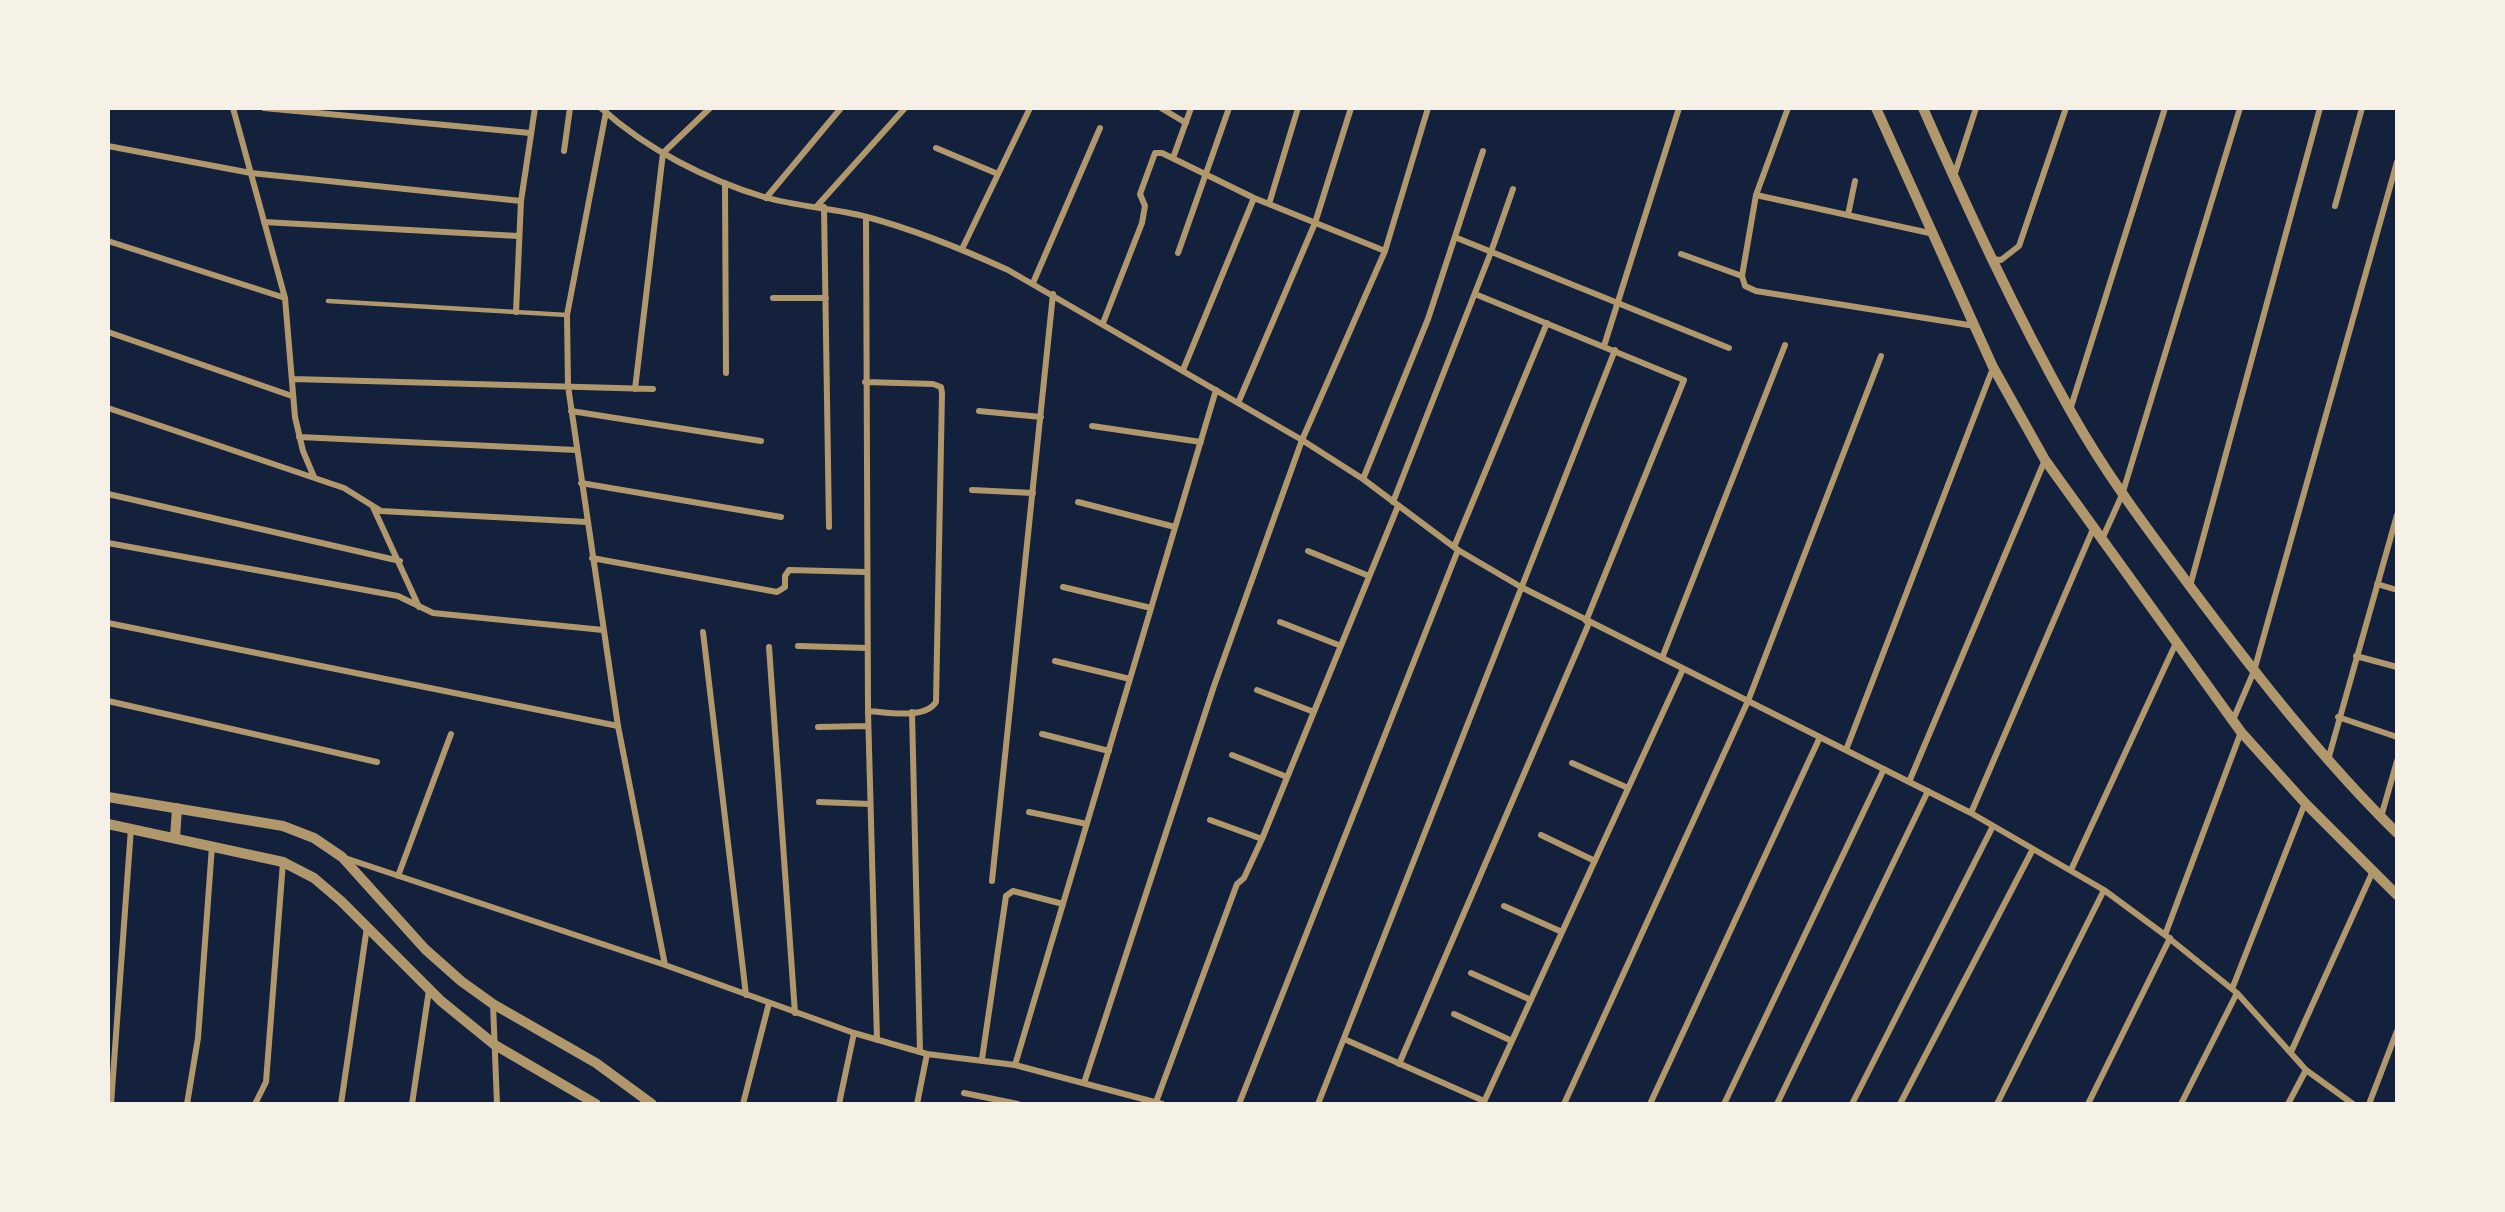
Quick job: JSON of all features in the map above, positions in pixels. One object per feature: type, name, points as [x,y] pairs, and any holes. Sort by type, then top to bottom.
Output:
[{"type":"street","points":[[233,108],[285,298],[293,379],[292,396],[299,437],[314,477]]},
{"type":"street","points":[[264,108],[530,133]]},
{"type":"street","points":[[516,312],[521,201],[535,108]]},
{"type":"street","points":[[564,151],[570,108]]},
{"type":"street","points":[[635,389],[663,153],[710,108]]},
{"type":"street","points":[[766,198],[841,108]]},
{"type":"street","points":[[829,527],[821,206],[905,108]]},
{"type":"street","points":[[1161,108],[1186,123]]},
{"type":"street","points":[[1173,158],[1191,108]]},
{"type":"street","points":[[1178,253],[1229,108]]},
{"type":"street","points":[[1269,204],[1299,108]]},
{"type":"street","points":[[1238,403],[1315,223],[1351,108]]},
{"type":"street","points":[[1084,1083],[1214,686],[1302,440],[1385,251],[1401,207],[1428,108]]},
{"type":"street","points":[[1604,346],[1679,108]]},
{"type":"street","points":[[1788,108],[1756,195],[1742,276],[1745,286],[1756,291],[1975,326]]},
{"type":"street","points":[[1876,108],[1993,368],[2045,460],[2095,525],[2241,732],[2305,803],[2397,895]]},
{"type":"street","points":[[1923,108],[1992,259],[2070,410],[2122,495],[2254,671],[2328,761],[2397,832]]},
{"type":"street","points":[[1954,178],[1976,108]]},
{"type":"street","points":[[1992,259],[2001,260],[2019,246],[2066,108]]},
{"type":"street","points":[[2070,410],[2164,108]]},
{"type":"street","points":[[2103,537],[2122,495],[2240,108]]},
{"type":"street","points":[[2190,587],[2320,108]]},
{"type":"street","points":[[2335,206],[2362,108]]},
{"type":"street","points":[[962,249],[1029,109]]},
{"type":"street","points":[[665,965],[618,726],[568,386],[567,315],[604,110],[663,153],[724,183],[766,198],[821,206],[866,216],[962,249],[1033,283],[1302,440],[1363,479],[1456,549],[1521,587],[1971,813],[2104,890],[2168,937],[2234,991],[2306,1070],[2353,1104]]},
{"type":"street","points":[[1033,283],[1100,128]]},
{"type":"street","points":[[108,146],[251,173],[521,201]]},
{"type":"street","points":[[936,148],[998,174]]},
{"type":"street","points":[[1363,479],[1397,400],[1457,238],[1483,151]]},
{"type":"street","points":[[1103,323],[1142,223],[1145,206],[1140,195],[1152,155],[1158,152],[1254,198],[1385,251]]},
{"type":"street","points":[[2233,720],[2254,671],[2397,162]]},
{"type":"street","points":[[1848,215],[1855,182]]},
{"type":"street","points":[[724,183],[726,373]]},
{"type":"street","points":[[342,857],[665,965],[854,1034],[923,1053],[1015,1065],[1159,1103],[1237,884],[1244,878],[1262,839],[1369,576],[1513,189]]},
{"type":"street","points":[[1756,195],[1934,234]]},
{"type":"street","points":[[1183,370],[1254,198]]},
{"type":"street","points":[[866,216],[868,726],[877,1040]]},
{"type":"street","points":[[264,222],[519,236]]},
{"type":"street","points":[[1457,238],[1729,348]]},
{"type":"street","points":[[108,241],[285,298]]},
{"type":"street","points":[[1681,254],[1742,276]]},
{"type":"street","points":[[992,880],[1053,294]]},
{"type":"street","points":[[1399,1064],[1587,622],[1684,380],[1475,294]]},
{"type":"street","points":[[773,298],[825,298]]},
{"type":"street","points":[[1239,1104],[1546,323]]},
{"type":"street","points":[[108,332],[292,396]]},
{"type":"street","points":[[1662,658],[1785,345]]},
{"type":"street","points":[[1318,1104],[1615,350]]},
{"type":"street","points":[[1564,1104],[1748,701],[1881,356]]},
{"type":"street","points":[[1845,750],[1993,368]]},
{"type":"street","points":[[293,379],[653,389]]},
{"type":"street","points":[[865,382],[933,384],[941,387],[942,393],[936,702],[928,710],[868,711]]},
{"type":"street","points":[[1015,1065],[1216,390]]},
{"type":"street","points":[[108,408],[344,488],[373,507],[388,512],[587,522]]},
{"type":"street","points":[[571,411],[761,441]]},
{"type":"street","points":[[979,411],[1041,417]]},
{"type":"street","points":[[1092,426],[1201,442]]},
{"type":"street","points":[[299,437],[576,450]]},
{"type":"street","points":[[1910,782],[2045,460]]},
{"type":"street","points":[[581,483],[781,517]]},
{"type":"street","points":[[972,490],[1033,493]]},
{"type":"street","points":[[108,494],[400,561]]},
{"type":"street","points":[[1078,502],[1175,527]]},
{"type":"street","points":[[373,507],[421,609]]},
{"type":"street","points":[[2328,761],[2338,717],[2397,516]]},
{"type":"street","points":[[1971,813],[2095,525]]},
{"type":"street","points":[[108,543],[398,596],[433,613],[603,630]]},
{"type":"street","points":[[1308,551],[1369,576]]},
{"type":"street","points":[[592,558],[777,592],[785,587],[785,576],[789,570],[866,572]]},
{"type":"street","points":[[2377,584],[2397,590]]},
{"type":"street","points":[[1063,587],[1151,608]]},
{"type":"street","points":[[1280,622],[1341,646]]},
{"type":"street","points":[[108,623],[618,726]]},
{"type":"street","points":[[703,632],[746,995]]},
{"type":"street","points":[[2071,870],[2176,642]]},
{"type":"street","points":[[798,646],[867,648]]},
{"type":"street","points":[[769,647],[795,1013]]},
{"type":"street","points":[[2356,656],[2397,667]]},
{"type":"street","points":[[1055,661],[1130,679]]},
{"type":"street","points":[[1344,1040],[1484,1103],[1683,669]]},
{"type":"street","points":[[1257,690],[1314,712]]},
{"type":"street","points":[[108,701],[377,762]]},
{"type":"street","points":[[912,712],[923,1053],[917,1104]]},
{"type":"street","points":[[2338,717],[2397,737]]},
{"type":"street","points":[[818,727],[868,726]]},
{"type":"street","points":[[2088,1104],[2168,937],[2241,732]]},
{"type":"street","points":[[398,876],[451,734]]},
{"type":"street","points":[[1042,734],[1109,751]]},
{"type":"street","points":[[1650,1104],[1820,737]]},
{"type":"street","points":[[1232,754],[1287,777]]},
{"type":"street","points":[[2381,817],[2397,761]]},
{"type":"street","points":[[1572,763],[1628,788]]},
{"type":"street","points":[[1724,1104],[1884,770]]},
{"type":"street","points":[[1777,1104],[1928,792]]},
{"type":"street","points":[[108,797],[283,826],[314,838],[342,857],[425,949],[462,981],[493,1004],[596,1064],[652,1104]]},
{"type":"street","points":[[819,802],[870,804]]},
{"type":"street","points":[[2181,1104],[2234,991],[2305,803]]},
{"type":"street","points":[[175,838],[177,808]]},
{"type":"street","points":[[1029,812],[1087,824]]},
{"type":"street","points":[[1209,820],[1262,839]]},
{"type":"street","points":[[108,824],[283,862],[314,878],[367,927],[429,990],[495,1045],[596,1104]]},
{"type":"street","points":[[1851,1104],[1993,826]]},
{"type":"street","points":[[111,1104],[131,828]]},
{"type":"street","points":[[1541,836],[1595,861]]},
{"type":"street","points":[[187,1104],[198,1038],[212,846]]},
{"type":"street","points":[[1900,1104],[2033,849]]},
{"type":"street","points":[[255,1104],[266,1082],[283,862]]},
{"type":"street","points":[[2291,1052],[2373,871]]},
{"type":"street","points":[[1997,1104],[2104,890]]},
{"type":"street","points":[[982,1059],[1006,896],[1013,891],[1063,904]]},
{"type":"street","points":[[1504,906],[1562,932]]},
{"type":"street","points":[[341,1104],[367,927]]},
{"type":"street","points":[[1471,972],[1531,1000]]},
{"type":"street","points":[[412,1104],[429,990]]},
{"type":"street","points":[[743,1104],[769,1003]]},
{"type":"street","points":[[493,1004],[497,1104]]},
{"type":"street","points":[[1454,1014],[1512,1041]]},
{"type":"street","points":[[2368,1104],[2397,1031]]},
{"type":"street","points":[[838,1104],[854,1034]]},
{"type":"street","points":[[2288,1104],[2306,1070]]},
{"type":"street","points":[[964,1093],[1018,1104]]},
{"type":"lane","points":[[328,301],[567,315]]}]
